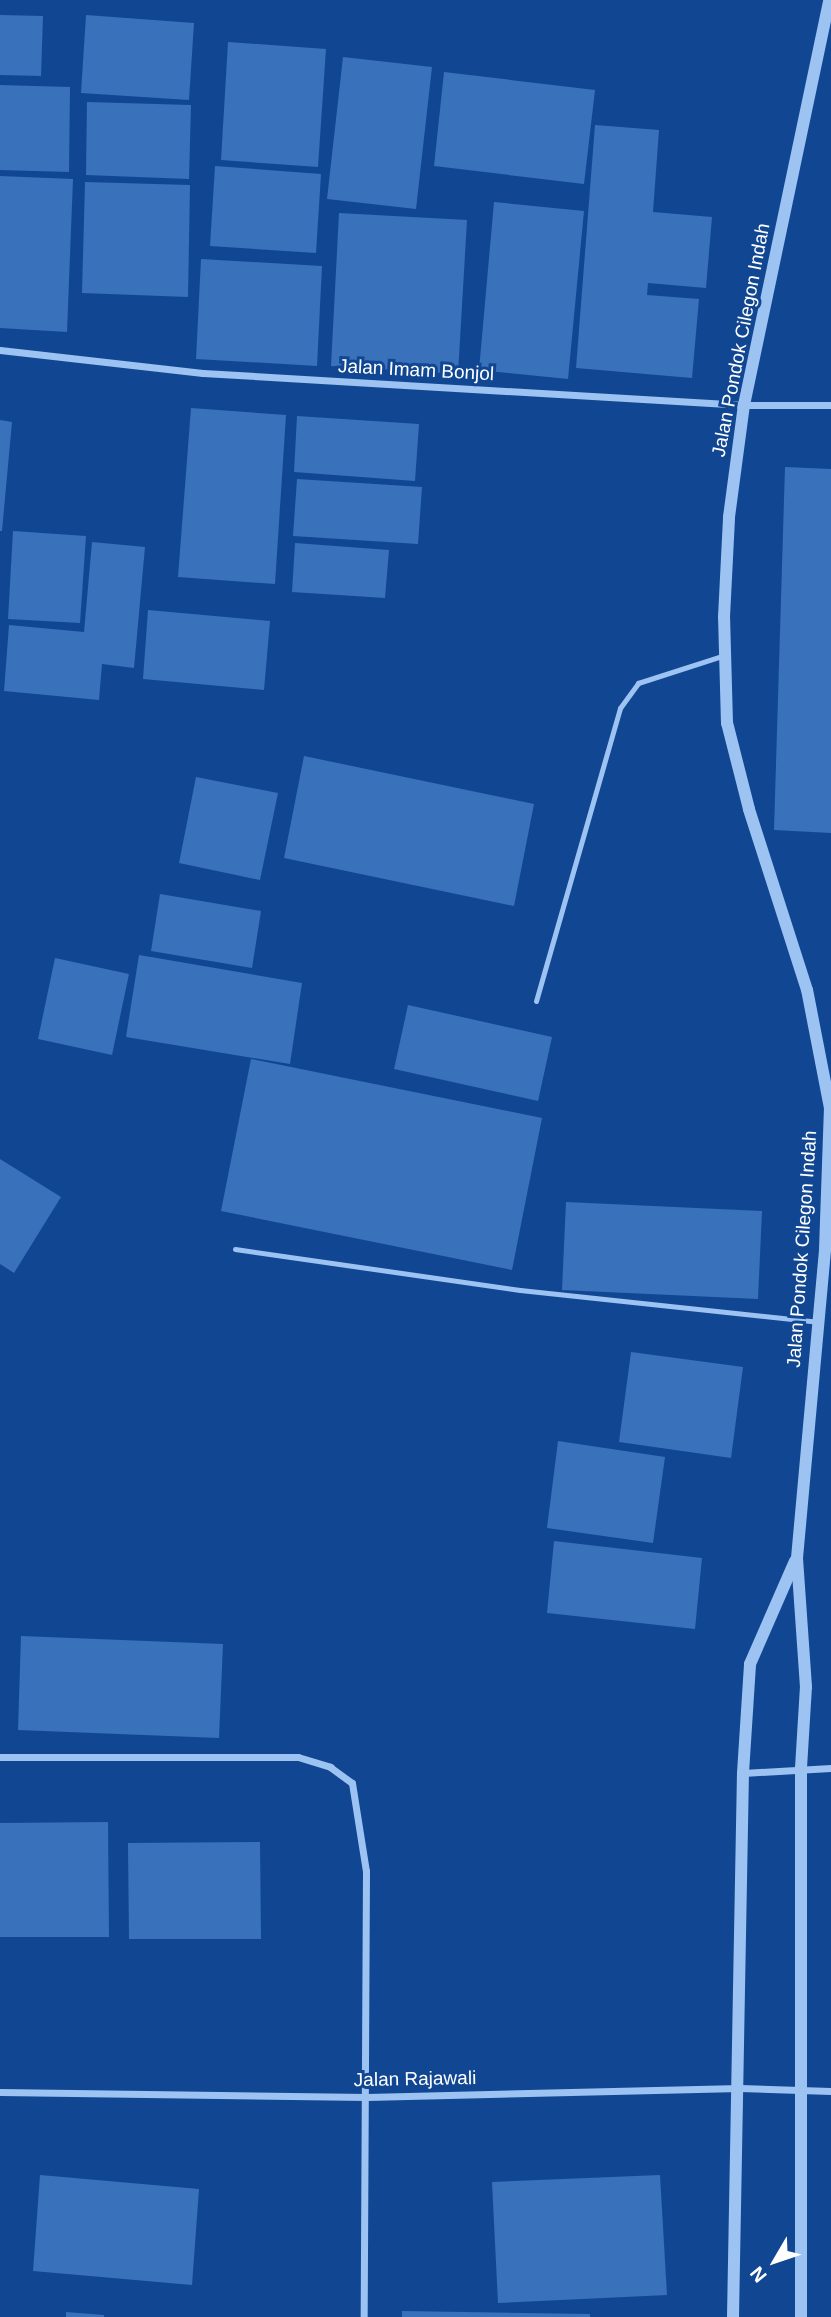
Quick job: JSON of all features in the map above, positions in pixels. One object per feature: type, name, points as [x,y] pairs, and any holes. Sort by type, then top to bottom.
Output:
[{"type":"street","name":"Jalan Pondok Cilegon Indah","points":[[797,1558],[817,1322],[831,1108],[807,990],[749,808],[727,723],[725,655],[729,517],[744,405],[829,0]]},
{"type":"street","name":"Jalan Imam Bonjol","points":[[0,349],[203,373],[744,405],[831,405]]},
{"type":"street","points":[[797,1558],[806,1688],[801,1768],[801,2317]]},
{"type":"street","points":[[733,2317],[740,2088],[743,1773],[750,1664],[797,1558]]},
{"type":"street","points":[[0,1757],[298,1757],[330,1767],[352,1783],[366,1871],[364,2317]]},
{"type":"street","points":[[743,1773],[831,1768]]},
{"type":"street","name":"Jalan Rajawali","points":[[0,2092],[367,2097],[740,2088],[831,2091]]},
{"type":"lane","points":[[536,1001],[620,708],[638,683],[725,655]]},
{"type":"lane","points":[[235,1250],[520,1290],[817,1322]]},
{"type":"building","points":[[0,15],[43,16],[41,76],[0,75]]},
{"type":"building","points":[[86,15],[194,23],[189,100],[81,93]]},
{"type":"building","points":[[228,42],[326,49],[318,167],[221,160]]},
{"type":"building","points":[[343,57],[432,67],[416,209],[327,199]]},
{"type":"building","points":[[444,72],[595,90],[584,184],[434,166]]},
{"type":"building","points":[[0,85],[70,87],[69,172],[0,170]]},
{"type":"building","points":[[87,102],[191,105],[189,179],[86,175]]},
{"type":"building","points":[[595,125],[659,130],[653,212],[712,217],[706,288],[648,283],[647,295],[699,299],[692,378],[576,368]]},
{"type":"building","points":[[215,166],[321,174],[316,253],[210,246]]},
{"type":"building","points":[[0,176],[73,179],[67,332],[0,328]]},
{"type":"building","points":[[85,182],[190,185],[188,297],[82,293]]},
{"type":"building","points":[[494,202],[584,211],[568,379],[479,370]]},
{"type":"building","points":[[339,213],[467,220],[458,374],[331,366]]},
{"type":"building","points":[[201,259],[322,266],[317,366],[196,359]]},
{"type":"building","points":[[191,408],[286,415],[275,584],[178,577]]},
{"type":"building","points":[[297,416],[419,424],[415,481],[294,472]]},
{"type":"building","points":[[0,420],[12,422],[2,531],[0,531]]},
{"type":"building","points":[[785,467],[831,469],[831,833],[774,830]]},
{"type":"building","points":[[297,479],[422,487],[418,544],[293,536]]},
{"type":"building","points":[[13,531],[86,536],[80,623],[8,619]]},
{"type":"building","points":[[92,542],[145,547],[134,668],[102,664],[99,700],[4,691],[9,625],[84,632]]},
{"type":"building","points":[[295,543],[389,550],[385,598],[292,592]]},
{"type":"building","points":[[148,610],[270,621],[264,690],[143,679]]},
{"type":"building","points":[[304,756],[534,804],[514,906],[284,858]]},
{"type":"building","points":[[196,777],[278,793],[260,880],[179,863]]},
{"type":"building","points":[[160,894],[261,911],[252,968],[151,951]]},
{"type":"building","points":[[139,955],[302,983],[290,1064],[126,1037]]},
{"type":"building","points":[[55,958],[129,974],[112,1055],[38,1039]]},
{"type":"building","points":[[408,1005],[552,1037],[538,1101],[394,1069]]},
{"type":"building","points":[[251,1059],[542,1118],[512,1270],[221,1211]]},
{"type":"building","points":[[0,1159],[61,1197],[14,1273],[0,1264]]},
{"type":"building","points":[[566,1202],[762,1211],[758,1299],[562,1290]]},
{"type":"building","points":[[631,1352],[743,1367],[731,1458],[619,1442]]},
{"type":"building","points":[[558,1441],[665,1457],[653,1543],[547,1528]]},
{"type":"building","points":[[554,1541],[702,1558],[695,1629],[547,1613]]},
{"type":"building","points":[[21,1636],[223,1644],[219,1738],[18,1730]]},
{"type":"building","points":[[108,1822],[109,1937],[0,1937],[0,1823]]},
{"type":"building","points":[[260,1842],[261,1939],[129,1939],[128,1843]]},
{"type":"building","points":[[40,2175],[199,2189],[192,2285],[33,2271]]},
{"type":"building","points":[[660,2175],[667,2295],[498,2303],[492,2182]]},
{"type":"building","points":[[402,2311],[590,2314],[590,2317],[402,2317]]},
{"type":"building","points":[[66,2312],[104,2315],[104,2317],[66,2317]]}]
